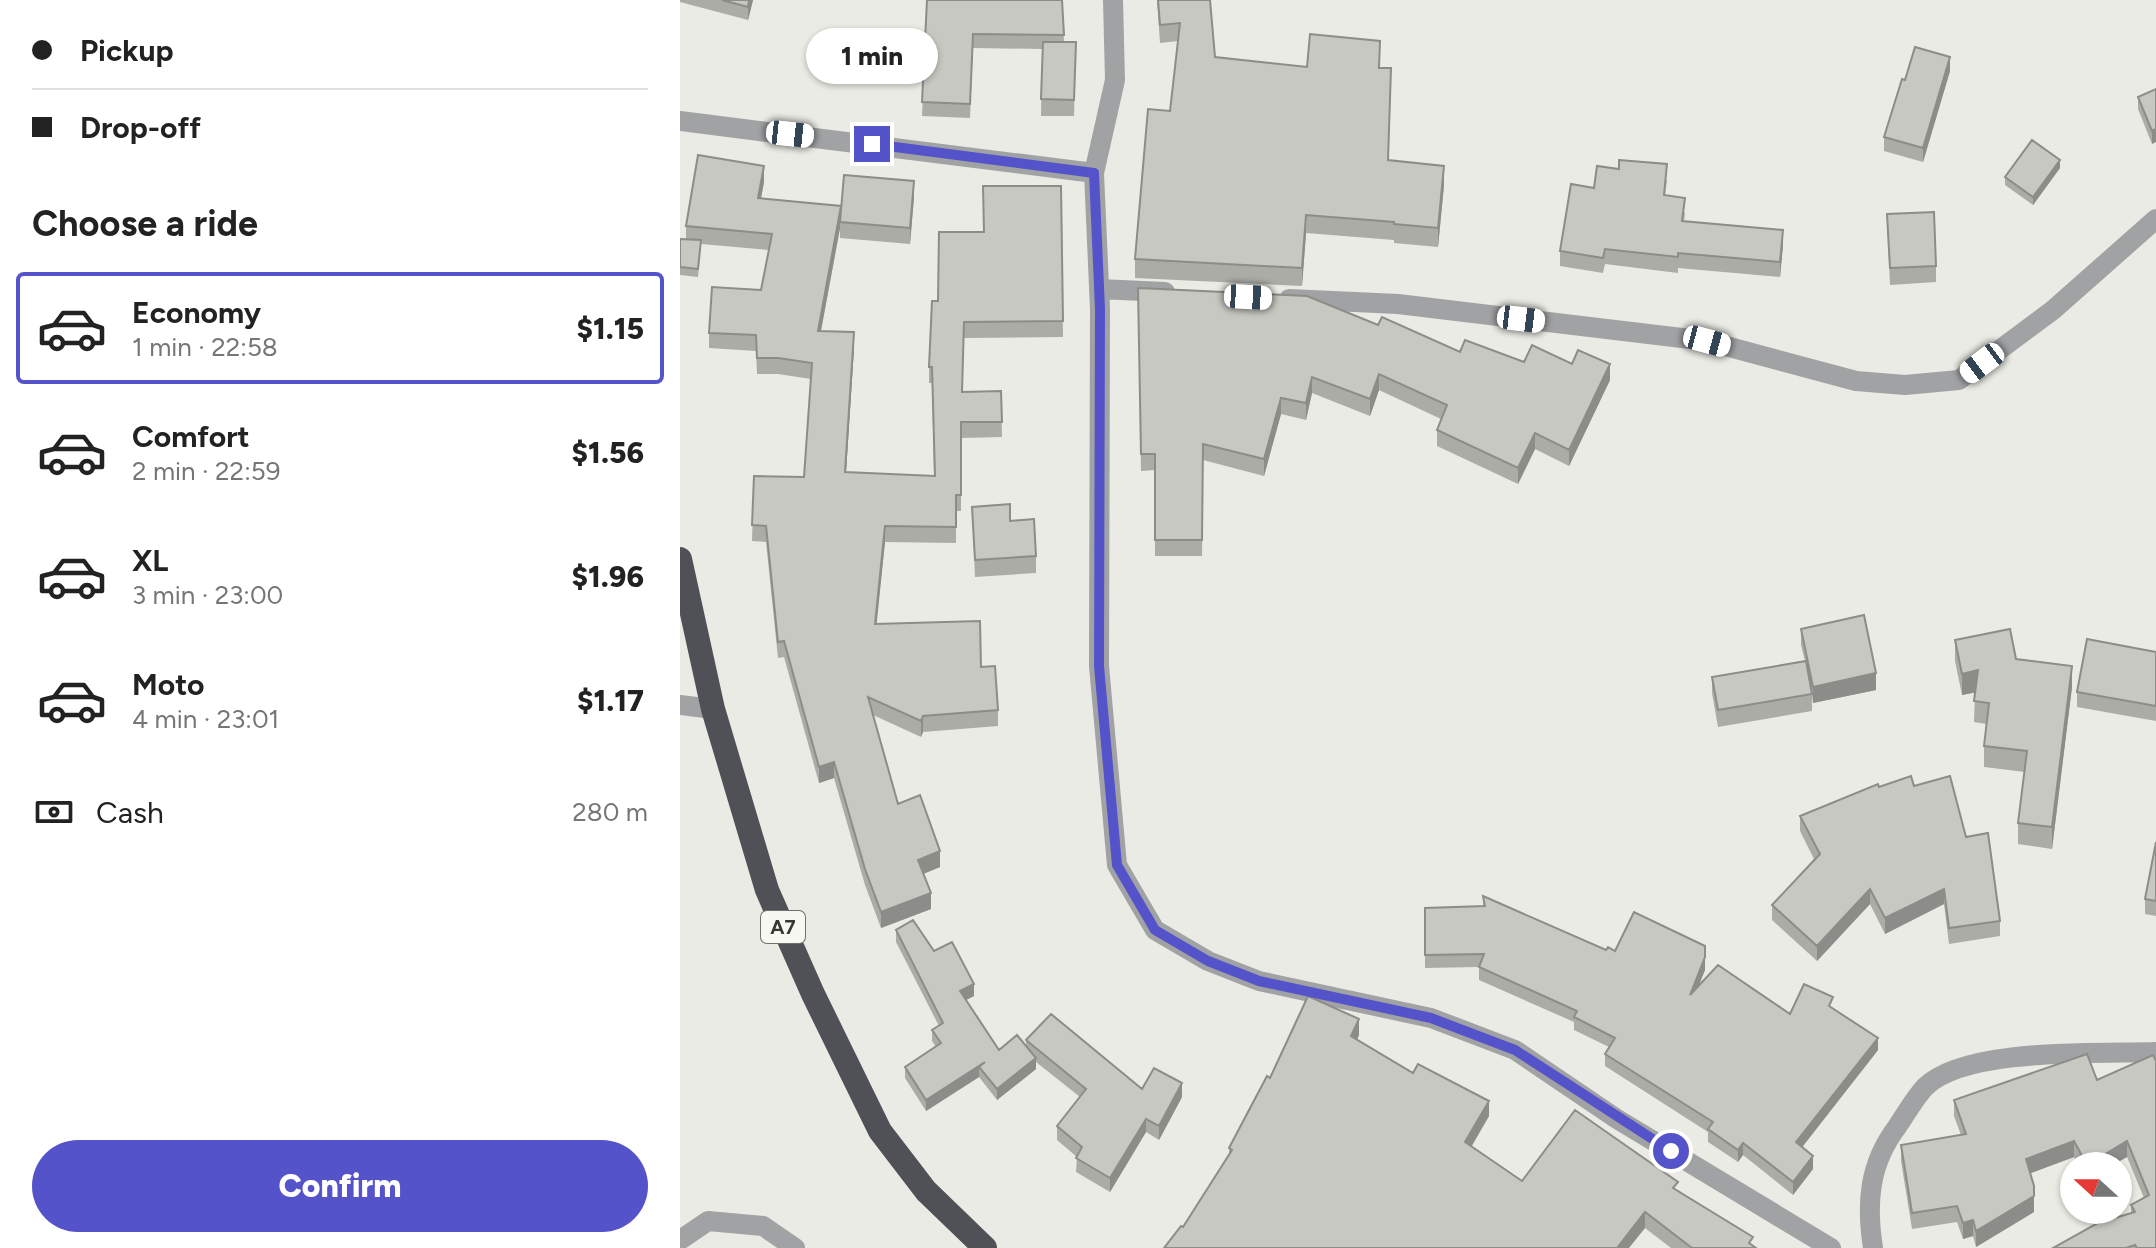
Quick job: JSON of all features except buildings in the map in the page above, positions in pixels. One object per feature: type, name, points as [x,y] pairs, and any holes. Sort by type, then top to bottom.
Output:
[{"type":"highway","name":"A7","points":[[680,559],[713,709],[767,890],[813,994],[880,1131],[926,1191],[985,1248]]},
{"type":"street","points":[[1113,0],[1115,80],[1094,173],[1099,289],[1099,666],[1117,865],[1155,930],[1208,961],[1259,981],[1431,1018],[1515,1050],[1617,1119],[1831,1248]]},
{"type":"street","points":[[680,121],[1094,173]]},
{"type":"street","points":[[1272,298],[1398,304],[1707,341],[1856,381],[1905,385],[1959,380],[2053,310],[2156,219]]},
{"type":"street","points":[[1099,289],[1178,293]]},
{"type":"street","points":[[680,705],[713,709]]},
{"type":"street","points":[[1873,1248],[1868,1217],[1873,1172],[1888,1139],[1926,1086],[1958,1067],[2019,1057],[2156,1052]]},
{"type":"street","points":[[680,1240],[708,1221],[763,1226],[795,1248]]},
{"type":"route","points":[[872,144],[1094,173],[1100,309],[1099,666],[1117,865],[1155,930],[1208,961],[1259,981],[1431,1018],[1515,1050],[1617,1119],[1671,1151]]}]
